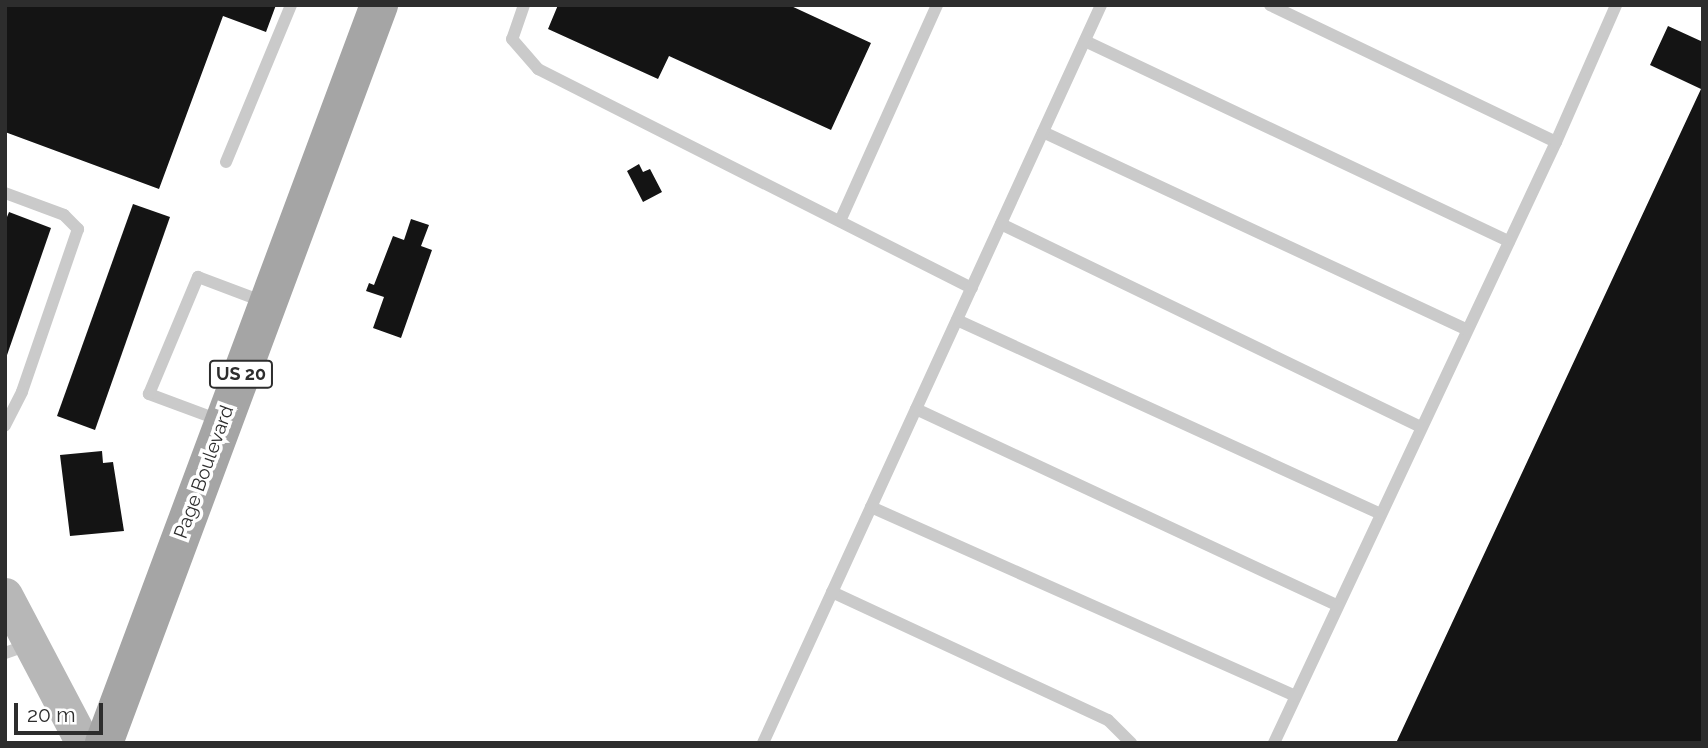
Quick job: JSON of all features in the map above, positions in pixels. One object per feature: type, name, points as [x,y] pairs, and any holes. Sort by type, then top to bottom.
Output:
[{"type":"main road","name":"Page Boulevard","points":[[104,743],[379,5]]},
{"type":"main road","points":[[5,595],[18,649],[83,743]]},
{"type":"lane","points":[[226,162],[291,5]]},
{"type":"lane","points":[[524,5],[512,39],[538,69],[972,288]]},
{"type":"lane","points":[[840,221],[937,5]]},
{"type":"lane","points":[[763,743],[1101,5]]},
{"type":"lane","points":[[1270,5],[1556,142]]},
{"type":"lane","points":[[1273,743],[1556,142],[1616,5]]},
{"type":"lane","points":[[1085,41],[1509,241]]},
{"type":"lane","points":[[1043,132],[1467,330]]},
{"type":"lane","points":[[5,193],[64,215],[78,229],[22,392],[5,426]]},
{"type":"lane","points":[[1001,223],[1420,428]]},
{"type":"lane","points":[[223,422],[149,394],[198,277],[268,303]]},
{"type":"lane","points":[[957,320],[1379,513]]},
{"type":"lane","points":[[916,409],[1336,605]]},
{"type":"lane","points":[[871,507],[1296,696]]},
{"type":"lane","points":[[832,592],[1108,720],[1131,743]]},
{"type":"building","points":[[5,5],[276,5],[266,32],[223,16],[159,189],[5,132]]},
{"type":"building","points":[[558,5],[789,5],[871,43],[831,130],[669,56],[658,79],[548,29]]},
{"type":"building","points":[[1668,26],[1703,42],[1703,743],[1396,743],[1701,89],[1650,65]]},
{"type":"building","points":[[639,164],[643,172],[650,169],[662,192],[643,202],[627,171]]},
{"type":"building","points":[[133,204],[170,217],[95,430],[57,416]]},
{"type":"building","points":[[9,212],[51,228],[6,358],[5,222]]},
{"type":"building","points":[[411,219],[429,225],[421,246],[432,250],[401,338],[373,328],[384,297],[366,291],[369,283],[374,285],[393,236],[404,240]]},
{"type":"building","points":[[102,451],[103,463],[113,462],[124,531],[70,536],[60,455]]}]
